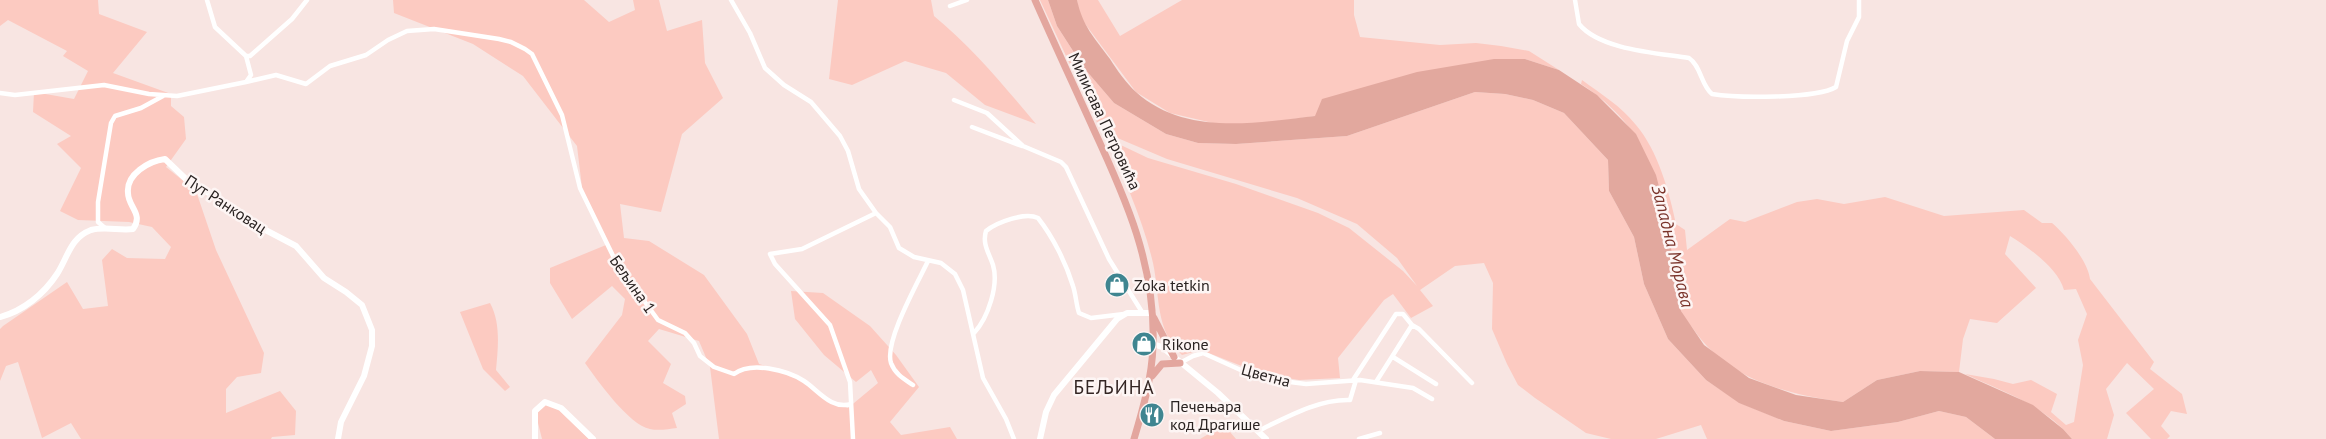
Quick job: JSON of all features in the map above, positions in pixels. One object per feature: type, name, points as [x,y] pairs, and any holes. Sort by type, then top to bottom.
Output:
[{"type":"main road","name":"Милисава Петровића","points":[[1035,0],[1126,200],[1144,255],[1153,315]]},
{"type":"main road","points":[[1134,439],[1147,385],[1153,344],[1153,315]]},
{"type":"main road","points":[[1153,315],[1174,358]]},
{"type":"main road","points":[[1147,385],[1154,371],[1162,364],[1180,363]]},
{"type":"street","points":[[0,94],[15,95],[104,84],[164,96],[177,96],[246,82],[251,75],[246,56],[215,26],[207,0]]},
{"type":"street","points":[[246,56],[250,56],[292,19],[307,0]]},
{"type":"street","points":[[731,0],[750,33],[765,68],[784,85],[811,102],[840,136],[848,152],[859,188],[876,213],[890,227],[899,248],[914,257],[947,266],[955,274],[963,290],[974,333],[982,378],[1006,419],[1014,439]]},
{"type":"street","points":[[950,6],[967,0]]},
{"type":"street","points":[[1575,0],[1579,24],[1582,28],[1622,46],[1656,55],[1689,58],[1694,61],[1704,85],[1712,94],[1757,98],[1822,92],[1836,87],[1847,41],[1859,17],[1859,0]]},
{"type":"street","name":"Бељина 1","points":[[246,82],[276,74],[306,84],[330,66],[366,56],[388,40],[407,31],[434,29],[511,42],[532,54],[562,115],[570,142],[576,175],[584,197],[616,262],[658,320],[685,333],[694,343],[700,356],[726,373],[734,374],[742,368],[776,370],[802,380],[831,401],[846,405],[851,404]]},
{"type":"street","points":[[105,228],[98,222],[98,202],[111,123],[115,116],[141,108],[164,96]]},
{"type":"street","points":[[954,100],[987,114],[999,122],[1023,146]]},
{"type":"street","points":[[972,127],[1061,162],[1066,167],[1109,259],[1142,312]]},
{"type":"street","name":"Пут Ранковац","points":[[0,317],[18,311],[35,298],[56,274],[69,247],[81,235],[105,228],[133,229],[138,221],[128,194],[131,181],[146,165],[165,159],[189,182],[214,196],[256,225],[296,246],[324,278],[362,305],[370,322],[373,338],[372,346],[364,376],[341,422],[338,439]]},
{"type":"street","points":[[853,439],[850,382],[830,325],[776,264],[770,254],[785,253],[812,245],[876,213]]},
{"type":"street","points":[[974,333],[982,321],[994,286],[993,266],[984,239],[986,231],[993,226],[1028,216],[1038,218],[1044,226],[1065,266],[1079,313],[1091,318],[1142,312],[1153,315]]},
{"type":"street","points":[[913,386],[897,374],[891,362],[890,352],[904,310],[928,261]]},
{"type":"street","points":[[1040,439],[1046,412],[1054,395],[1108,330],[1124,314]]},
{"type":"street","points":[[1258,431],[1307,408],[1340,399],[1350,400],[1355,380],[1396,314],[1403,314],[1412,325],[1419,328],[1472,383]]},
{"type":"street","points":[[1376,382],[1412,325]]},
{"type":"street","points":[[1153,344],[1218,393],[1266,439]]},
{"type":"street","name":"Цветна","points":[[1180,363],[1204,353],[1256,376],[1288,383],[1306,384],[1355,380],[1376,382],[1413,388],[1432,399]]},
{"type":"street","points":[[1393,357],[1436,384]]},
{"type":"street","points":[[534,439],[535,411],[542,403],[548,402],[561,408],[593,439]]},
{"type":"street","points":[[1359,439],[1380,433]]},
{"type":"shaded area","points":[[0,0],[98,0],[99,14],[147,32],[113,73],[171,94],[171,106],[184,117],[186,139],[166,167],[196,191],[216,250],[264,353],[261,373],[237,377],[226,389],[226,413],[280,391],[296,411],[295,435],[272,437],[271,439],[81,439],[71,423],[42,438],[18,362],[6,366],[0,381],[0,329],[3,326],[67,282],[83,309],[108,306],[102,260],[112,249],[127,258],[165,259],[171,247],[152,227],[129,222],[78,220],[60,211],[81,168],[57,144],[71,136],[33,112],[34,92],[74,99],[88,71],[63,56],[67,51],[8,20],[0,26]]},
{"type":"shaded area","points":[[393,0],[584,0],[609,22],[635,10],[633,0],[659,0],[667,31],[702,20],[705,63],[723,98],[682,134],[661,212],[620,204],[624,238],[649,241],[704,275],[747,334],[759,364],[799,376],[827,400],[848,408],[878,383],[871,370],[856,382],[824,355],[795,319],[791,291],[823,293],[870,326],[896,355],[919,387],[890,422],[901,435],[950,427],[957,439],[719,439],[710,367],[699,341],[659,329],[648,341],[671,364],[663,383],[685,396],[686,404],[672,413],[677,428],[650,429],[633,419],[614,401],[585,363],[622,315],[625,299],[612,286],[572,319],[550,283],[550,268],[606,245],[583,196],[577,146],[523,76],[473,44],[394,13]]},
{"type":"shaded area","points":[[838,0],[931,0],[934,16],[975,54],[1036,124],[985,105],[946,73],[905,61],[852,85],[829,79]]},
{"type":"shaded area","points":[[1040,0],[1048,0],[1057,26],[1084,68],[1114,103],[1166,134],[1198,143],[1236,144],[1347,136],[1475,92],[1505,94],[1533,100],[1564,113],[1608,160],[1609,191],[1634,237],[1644,284],[1668,339],[1706,380],[1740,403],[1784,421],[1831,431],[1898,422],[1939,411],[1966,417],[1995,439],[1707,439],[1701,425],[1656,439],[1611,439],[1586,433],[1518,385],[1492,329],[1493,283],[1484,263],[1455,266],[1420,290],[1433,306],[1411,318],[1393,294],[1384,300],[1338,358],[1340,378],[1299,380],[1262,374],[1201,350],[1182,355],[1173,345],[1163,324],[1153,263],[1144,231],[1106,138],[1148,158],[1236,184],[1318,213],[1349,228],[1403,271],[1417,286],[1397,258],[1357,224],[1297,198],[1167,159],[1101,131]]},
{"type":"shaded area","points":[[1048,0],[1077,0],[1082,18],[1090,31],[1122,76],[1136,92],[1155,106],[1176,115],[1198,121],[1245,123],[1315,116],[1322,99],[1417,72],[1494,59],[1525,59],[1559,70],[1597,95],[1636,134],[1656,175],[1665,210],[1681,311],[1704,345],[1749,378],[1796,395],[1843,402],[1877,380],[1920,371],[1959,372],[2033,405],[2063,429],[2072,439],[1995,439],[1966,417],[1939,411],[1898,422],[1831,431],[1784,421],[1739,403],[1706,380],[1668,339],[1644,284],[1634,237],[1609,191],[1608,160],[1564,113],[1533,100],[1505,94],[1475,92],[1347,136],[1236,144],[1198,143],[1166,134],[1114,103],[1084,68],[1057,26]]},
{"type":"shaded area","points":[[1077,0],[1098,0],[1120,36],[1182,0],[1354,0],[1354,15],[1360,37],[1440,45],[1476,43],[1501,46],[1529,51],[1559,70],[1525,59],[1315,116],[1257,124],[1217,124],[1170,113],[1136,92],[1080,17]]},
{"type":"shaded area","points":[[1582,80],[1624,112],[1644,135],[1662,172],[1676,224],[1685,230],[1687,250],[1730,219],[1745,222],[1797,202],[1817,199],[1844,204],[1885,197],[1944,216],[2024,210],[2042,223],[2052,223],[2081,256],[2090,279],[2154,362],[2150,369],[2182,394],[2187,414],[2171,411],[2161,426],[2170,436],[2167,439],[2151,439],[2126,413],[2154,389],[2127,363],[2106,389],[2114,415],[2107,439],[2072,439],[2049,417],[2023,400],[1965,374],[2013,384],[2031,380],[2057,394],[2051,412],[2066,425],[2074,422],[2083,365],[2078,340],[2087,314],[2076,289],[2064,290],[2056,274],[2042,259],[2010,236],[2005,254],[2036,288],[1997,323],[1970,319],[1963,339],[1959,372],[1920,371],[1877,380],[1843,402],[1780,389],[1741,373],[1708,347],[1683,316],[1664,214],[1650,165],[1639,143],[1625,122],[1606,103],[1581,84]]},
{"type":"shaded area","points":[[490,303],[497,327],[496,370],[510,387],[505,391],[483,369],[460,312]]},
{"type":"shaded area","points":[[543,404],[556,407],[589,439],[542,439],[536,415]]},
{"type":"shaded area","points":[[1224,425],[1236,439],[1200,439]]},
{"type":"place","name":"Zoka tetkin","points":[[1117,285]]},
{"type":"place","name":"Rikone","points":[[1144,344]]},
{"type":"place","name":"Печењара код Драгише","points":[[1152,415]]},
{"type":"district","name":"БЕЉИНА","points":[[1114,387]]},
{"type":"water label","name":"Западна Морава","points":[[1673,246]]}]
